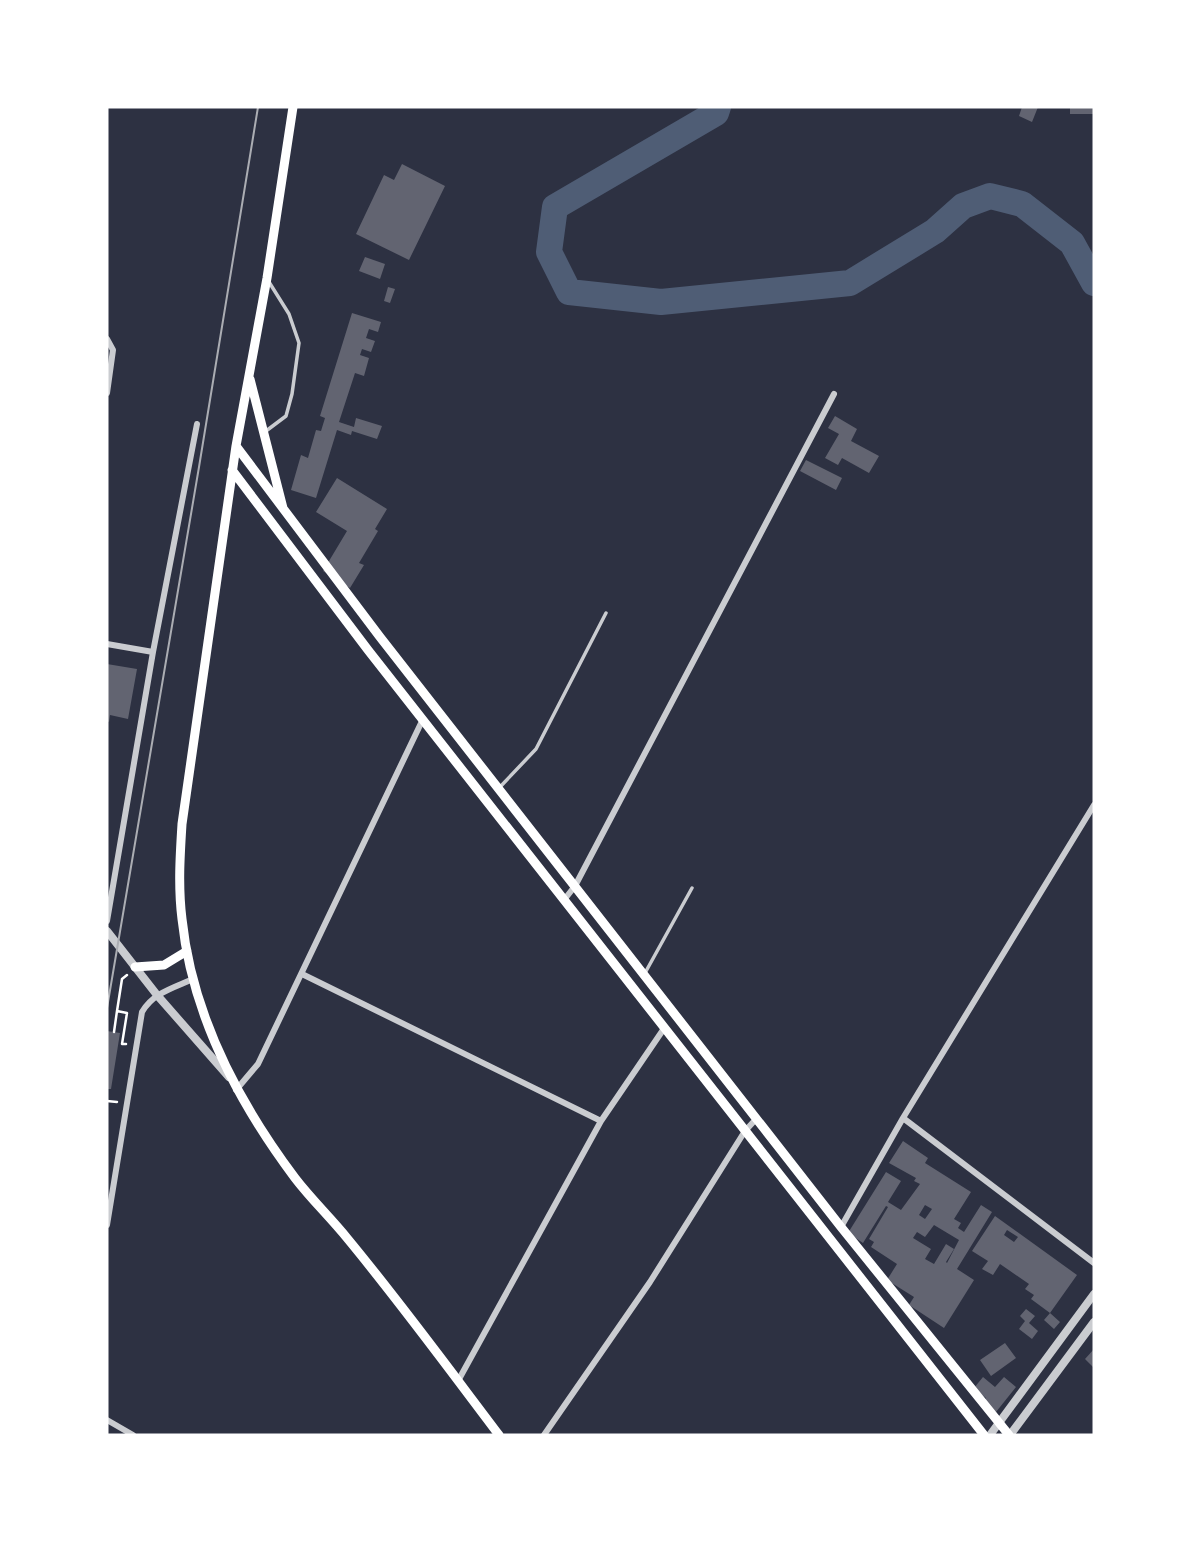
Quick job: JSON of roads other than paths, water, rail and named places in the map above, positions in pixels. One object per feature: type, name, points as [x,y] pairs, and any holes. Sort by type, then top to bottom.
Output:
[{"type":"main road","points":[[293,107],[267,278],[232,470],[182,824],[179,877],[187,951],[192,979],[207,1023],[236,1090],[266,1137],[499,1435]]},
{"type":"main road","points":[[249,374],[284,511]]},
{"type":"main road","points":[[236,446],[498,789],[841,1227],[1009,1435]]},
{"type":"main road","points":[[232,470],[368,650],[984,1435]]},
{"type":"main road","points":[[368,650],[380,637]]},
{"type":"main road","points":[[135,967],[164,965],[187,951]]},
{"type":"street","points":[[107,339],[113,350],[107,393]]},
{"type":"street","points":[[564,900],[575,886],[834,394]]},
{"type":"street","points":[[107,921],[153,652],[197,424]]},
{"type":"street","points":[[107,643],[153,652]]},
{"type":"street","points":[[236,1090],[258,1064],[423,719]]},
{"type":"street","points":[[841,1227],[903,1118],[1094,805]]},
{"type":"street","points":[[107,931],[157,995],[231,1079]]},
{"type":"street","points":[[302,974],[601,1121]]},
{"type":"street","points":[[107,1225],[142,1012],[148,1002],[157,995],[192,979]]},
{"type":"street","points":[[458,1381],[601,1121],[665,1027]]},
{"type":"street","points":[[544,1435],[650,1282],[745,1130],[757,1118]]},
{"type":"street","points":[[903,1118],[1094,1263]]},
{"type":"street","points":[[990,1435],[1094,1294]]},
{"type":"street","points":[[1009,1435],[1094,1322]]},
{"type":"street","points":[[107,1420],[133,1435]]},
{"type":"lane","points":[[264,432],[286,415],[292,394],[299,343],[289,314],[267,278]]},
{"type":"lane","points":[[498,789],[536,749],[606,613]]},
{"type":"lane","points":[[644,975],[692,888]]},
{"type":"waterway","points":[[718,107],[716,113],[555,207],[549,252],[569,292],[661,302],[850,283],[935,231],[963,206],[990,196],[1022,204],[1072,243],[1094,283]]},
{"type":"tram line","points":[[107,1008],[258,107]]}]
